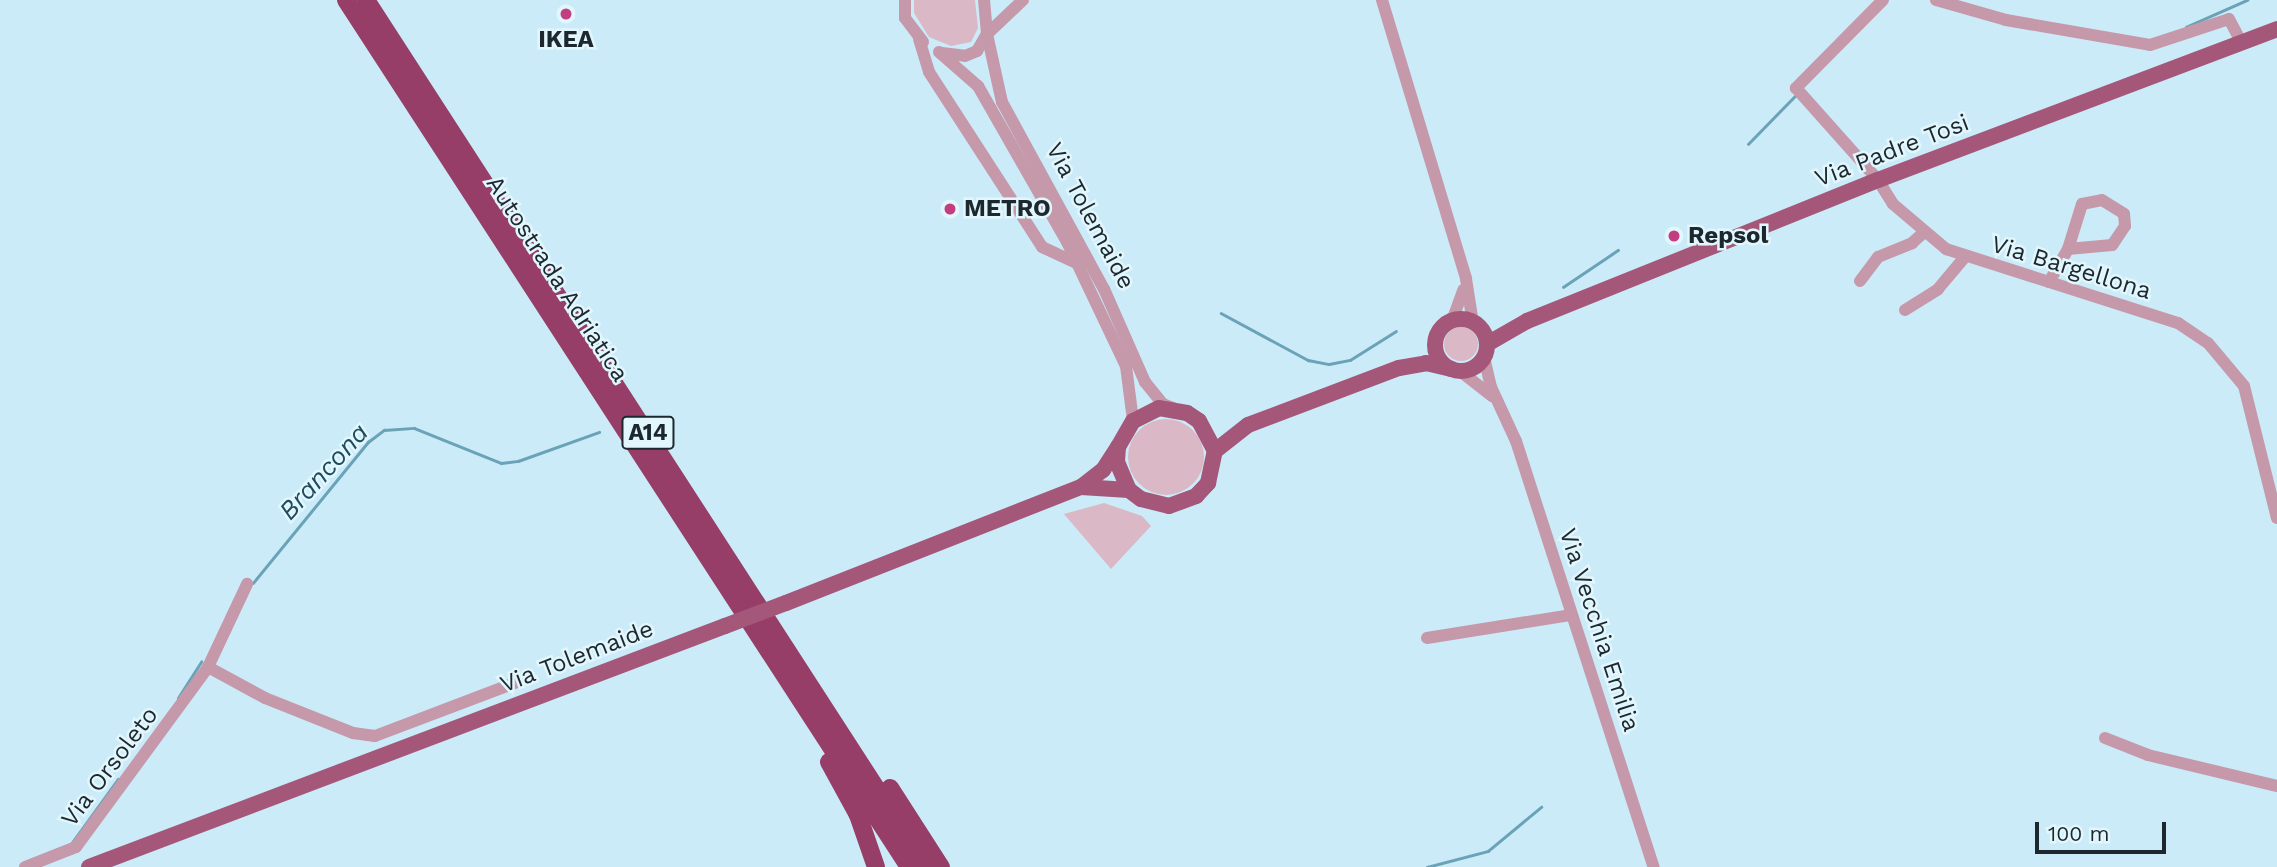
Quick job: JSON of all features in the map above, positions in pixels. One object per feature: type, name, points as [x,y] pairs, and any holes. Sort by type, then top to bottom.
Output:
[{"type":"highway","name":"Autostrada Adriatica","points":[[346,0],[909,867]]},
{"type":"highway","name":"Autostrada Adriatica","points":[[366,0],[774,625],[927,867]]},
{"type":"highway","points":[[687,524],[704,562],[844,788],[876,867]]},
{"type":"highway","points":[[774,625],[855,734],[942,867]]},
{"type":"main road","name":"Via Padre Tosi","points":[[1527,321],[1878,180],[2277,29]]},
{"type":"main road","points":[[1452,321],[1476,324],[1527,321]]},
{"type":"main road","name":"Via Tolemaide","points":[[1399,368],[1452,321]]},
{"type":"main road","points":[[1437,335],[1438,357],[1456,370],[1472,369],[1485,350],[1527,321]]},
{"type":"main road","points":[[1476,324],[1485,350]]},
{"type":"main road","name":"Via Tolemaide","points":[[1173,408],[1199,421],[1224,428],[1248,425],[1399,368],[1426,363],[1456,370]]},
{"type":"main road","points":[[1133,421],[1159,408],[1173,408]]},
{"type":"main road","name":"Via Tolemaide","points":[[89,867],[786,603],[1081,487],[1103,470],[1133,421]]},
{"type":"main road","points":[[1199,421],[1215,451]]},
{"type":"main road","name":"Via Tolemaide","points":[[1081,487],[1129,490],[1154,505],[1183,503],[1208,483],[1215,451],[1248,425]]},
{"type":"main road","points":[[1118,447],[1119,470],[1129,490]]},
{"type":"street","points":[[905,0],[905,18],[919,39],[929,72],[1042,247],[1079,264]]},
{"type":"street","name":"Via Tolemaide","points":[[984,0],[987,34],[1002,102],[1098,277],[1145,382],[1163,404],[1173,408]]},
{"type":"street","points":[[939,52],[972,54],[987,34],[1023,0]]},
{"type":"street","points":[[1382,0],[1466,279],[1476,324]]},
{"type":"street","name":"Via Bargellona","points":[[1883,0],[1796,88],[1878,180],[1893,204],[1923,233],[1964,258],[2178,323],[2230,364],[2244,386],[2277,518]]},
{"type":"street","points":[[1937,0],[2006,20],[2150,46],[2228,19],[2241,42]]},
{"type":"street","name":"Via Tolemaide","points":[[919,39],[939,52],[978,86],[1079,264],[1126,366],[1133,421]]},
{"type":"street","points":[[2049,282],[2068,249],[2082,204],[2102,200],[2123,214],[2125,226],[2112,245],[2068,249]]},
{"type":"street","points":[[1860,281],[1878,257],[1912,243],[1923,233]]},
{"type":"street","points":[[1905,310],[1938,289],[1964,258]]},
{"type":"street","points":[[1452,321],[1466,279]]},
{"type":"street","name":"Via Vecchia Emilia","points":[[1485,350],[1491,387],[1501,407],[1654,867]]},
{"type":"street","points":[[1456,370],[1501,407]]},
{"type":"street","name":"Via Orsoleto","points":[[25,867],[76,848],[208,667],[247,584]]},
{"type":"street","points":[[1427,638],[1570,615]]},
{"type":"street","points":[[208,667],[265,698],[353,733],[375,736],[520,681]]},
{"type":"street","points":[[2105,738],[2148,755],[2277,786]]},
{"type":"shaded area","points":[[914,0],[975,0],[978,28],[971,42],[951,46],[929,37],[914,13]]},
{"type":"shaded area","points":[[1461,327],[1473,332],[1478,344],[1473,356],[1461,361],[1449,356],[1444,344],[1449,332]]},
{"type":"shaded area","points":[[1166,419],[1180,422],[1193,430],[1201,443],[1204,457],[1201,471],[1193,484],[1180,492],[1166,495],[1152,492],[1139,484],[1131,471],[1128,457],[1131,443],[1139,430],[1152,422]]},
{"type":"shaded area","points":[[1104,503],[1142,516],[1151,526],[1111,569],[1064,514]]},
{"type":"waterway","name":"Brancona","points":[[2186,27],[2247,0]]},
{"type":"waterway","name":"Brancona","points":[[1748,144],[1796,95]]},
{"type":"waterway","name":"Brancona","points":[[1563,287],[1618,250]]},
{"type":"waterway","name":"Brancona","points":[[1221,313],[1308,360],[1329,364],[1350,360],[1396,331]]},
{"type":"waterway","name":"Brancona","points":[[253,583],[368,442],[384,430],[414,428],[501,463],[518,461],[599,432]]},
{"type":"waterway","name":"Brancona","points":[[178,698],[201,662]]},
{"type":"waterway","name":"Brancona","points":[[71,844],[118,779]]},
{"type":"waterway","points":[[1427,867],[1488,851],[1541,807]]},
{"type":"place","name":"IKEA","points":[[566,14]]},
{"type":"place","name":"METRO","points":[[950,209]]},
{"type":"place","name":"Repsol","points":[[1674,236]]}]
